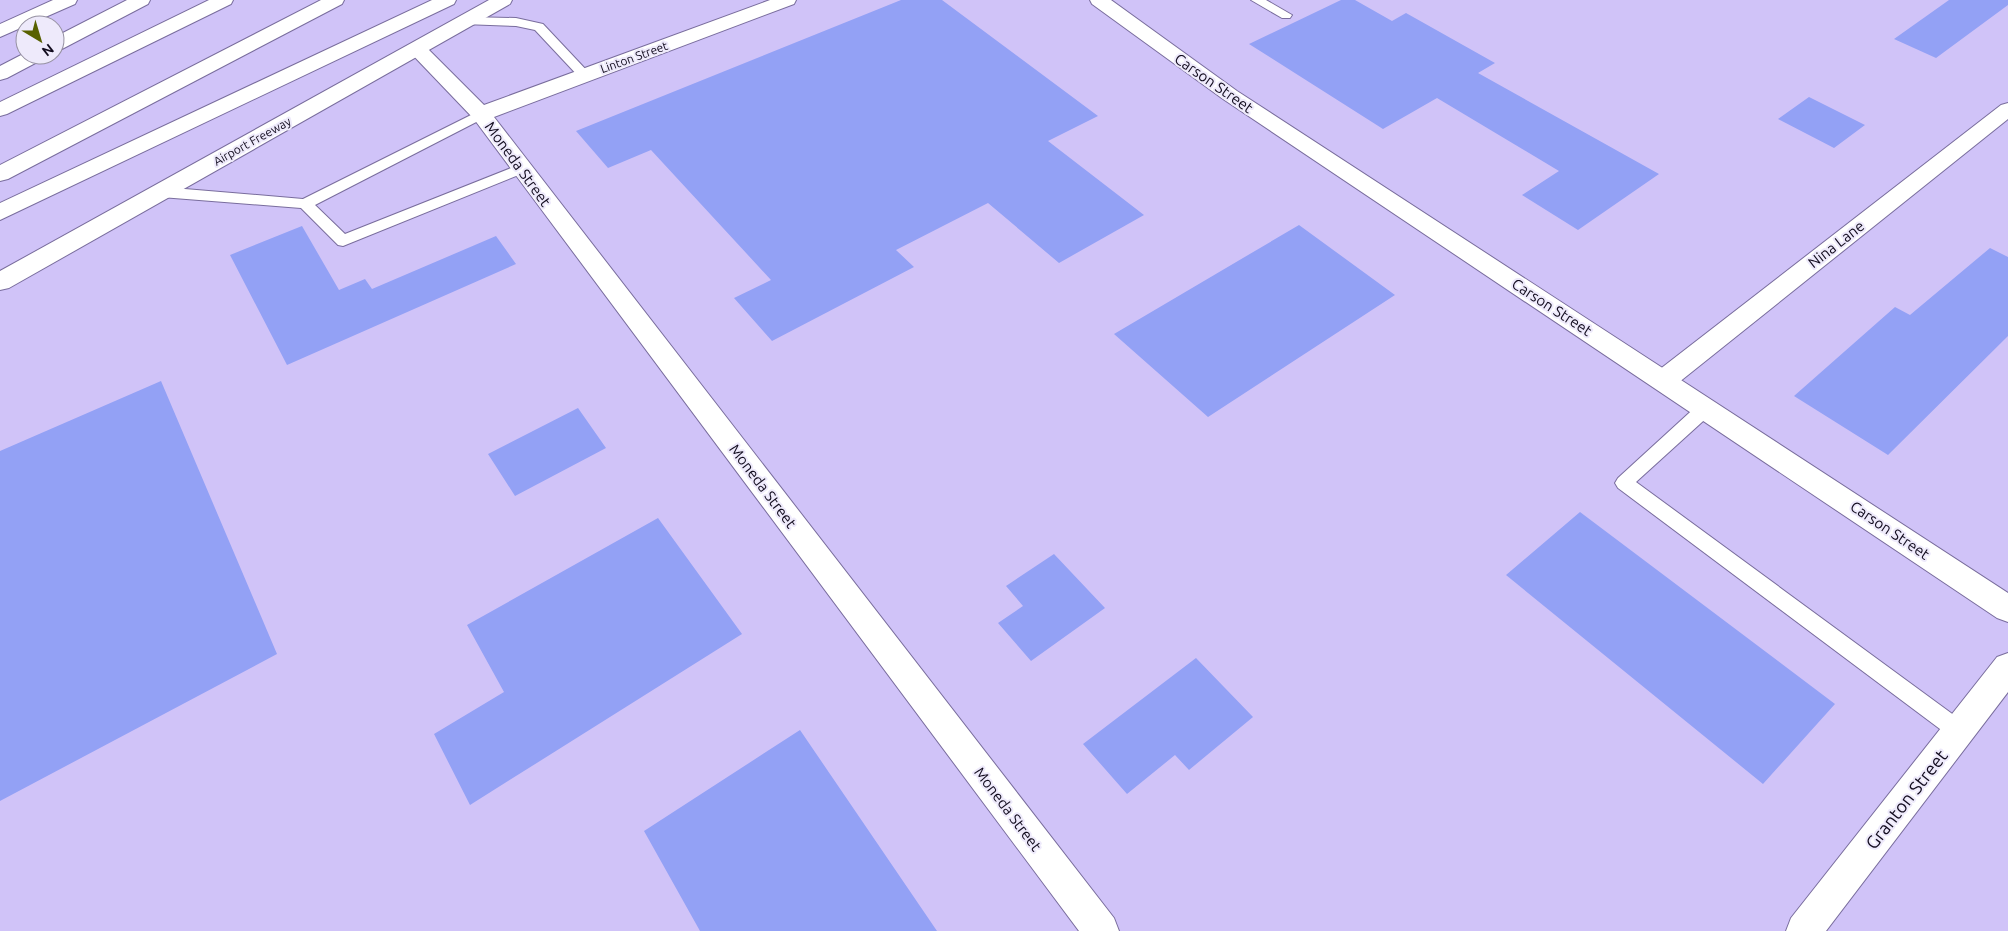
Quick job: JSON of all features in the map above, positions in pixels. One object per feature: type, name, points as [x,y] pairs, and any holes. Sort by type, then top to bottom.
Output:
[{"type":"main road","points":[[0,31],[68,0]]},
{"type":"main road","points":[[65,40],[141,0]]},
{"type":"main road","points":[[0,110],[224,0]]},
{"type":"main road","points":[[0,174],[335,0]]},
{"type":"main road","points":[[0,212],[447,0]]},
{"type":"main road","name":"Airport Freeway","points":[[0,282],[503,0]]},
{"type":"main road","name":"Linton Street","points":[[481,114],[787,0]]},
{"type":"main road","name":"Carson Street","points":[[1104,1],[1230,95],[2008,609]]},
{"type":"main road","name":"Moneda Street","points":[[417,49],[481,114],[1101,931]]},
{"type":"main road","points":[[0,74],[17,65]]},
{"type":"main road","name":"Nina Lane","points":[[1664,380],[2008,109]]},
{"type":"main road","name":"Granton Street","points":[[1804,931],[2008,667]]},
{"type":"lane","points":[[1258,0],[1286,15]]},
{"type":"lane","points":[[467,21],[516,22],[539,27],[585,75]]},
{"type":"lane","points":[[160,192],[305,204],[481,114]]},
{"type":"lane","points":[[305,204],[343,240],[521,169]]},
{"type":"lane","points":[[1706,408],[1624,483],[1959,731]]},
{"type":"building","points":[[901,0],[942,0],[1098,116],[1048,141],[1144,215],[1059,263],[988,203],[896,250],[914,267],[772,341],[734,298],[771,280],[651,150],[608,168],[576,131]]},
{"type":"building","points":[[1341,0],[1355,0],[1392,21],[1406,13],[1495,63],[1478,73],[1659,174],[1578,230],[1522,195],[1559,171],[1437,98],[1383,129],[1249,44]]},
{"type":"building","points":[[1949,0],[2008,0],[2008,5],[1936,58],[1894,39]]},
{"type":"building","points":[[1809,97],[1865,125],[1834,148],[1778,119]]},
{"type":"building","points":[[1299,225],[1395,295],[1208,417],[1114,334]]},
{"type":"building","points":[[302,226],[339,290],[365,279],[372,289],[496,236],[516,264],[287,365],[230,255]]},
{"type":"building","points":[[1990,248],[2008,257],[2008,336],[1888,455],[1794,396],[1895,307],[1910,315]]},
{"type":"building","points":[[161,381],[277,654],[0,801],[0,451]]},
{"type":"building","points":[[578,408],[606,448],[515,496],[488,454]]},
{"type":"building","points":[[1580,512],[1835,704],[1763,784],[1506,575]]},
{"type":"building","points":[[658,518],[742,634],[470,805],[434,734],[504,692],[467,625]]},
{"type":"building","points":[[1054,554],[1105,608],[1031,661],[998,623],[1023,606],[1006,586]]},
{"type":"building","points":[[1196,658],[1253,717],[1189,770],[1175,755],[1127,794],[1083,744]]},
{"type":"building","points":[[800,730],[937,931],[700,931],[644,831]]}]
